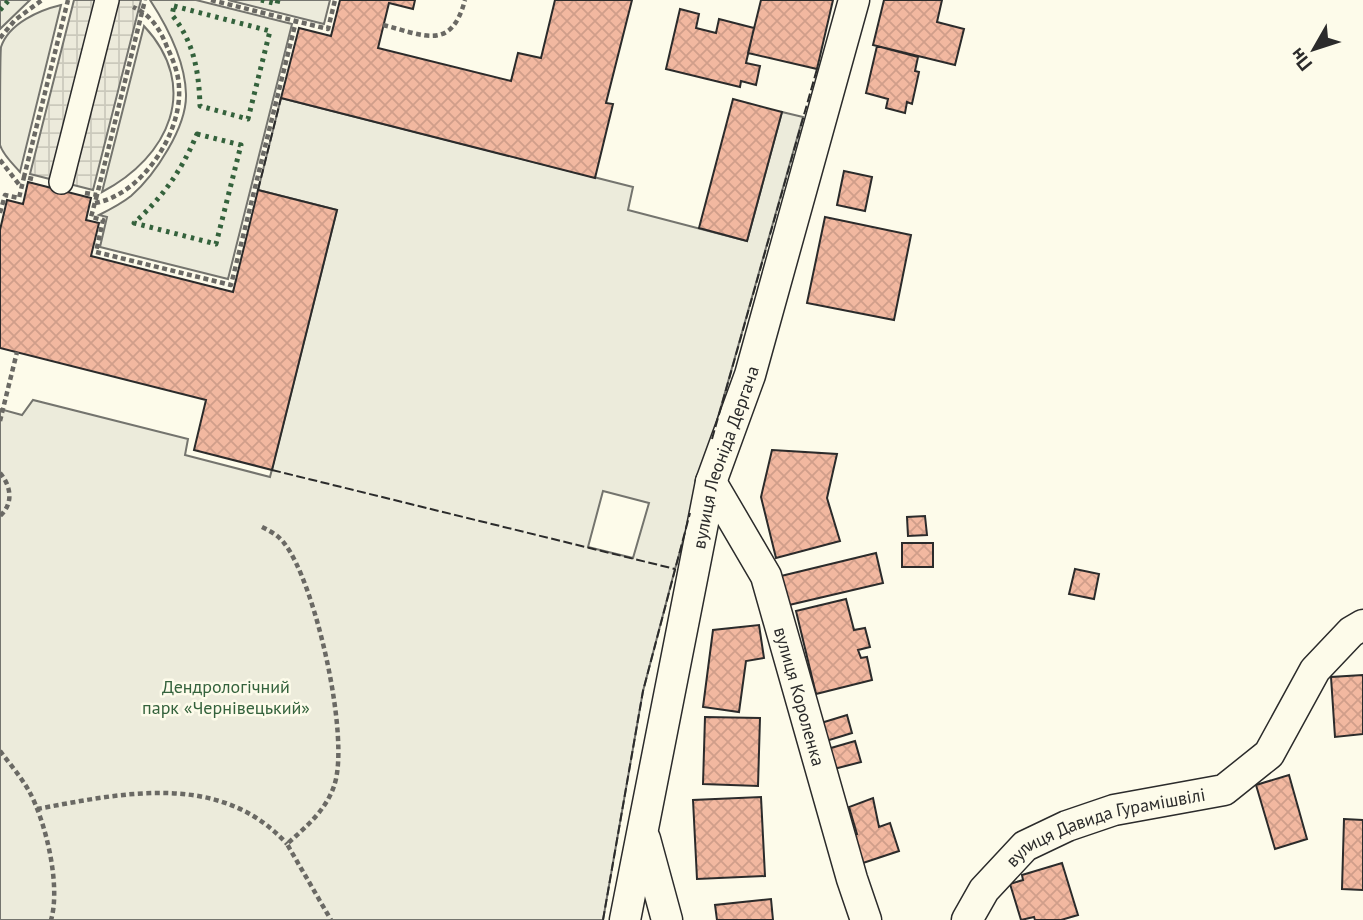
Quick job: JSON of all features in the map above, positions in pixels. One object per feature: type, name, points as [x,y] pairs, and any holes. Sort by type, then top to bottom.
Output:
[{"type":"street","points":[[61,182],[107,0]]},
{"type":"street","name":"вулиця Леоніда Дергача","points":[[625,920],[711,482],[750,375],[854,0]]},
{"type":"street","name":"вулиця Короленка","points":[[711,482],[766,576],[866,920]]},
{"type":"street","name":"вулиця Давида Гурамішвілі","points":[[967,920],[984,890],[1025,846],[1067,826],[1114,810],[1224,790],[1269,754],[1315,670],[1352,632],[1363,625]]},
{"type":"street","points":[[643,831],[667,920]]},
{"type":"path","points":[[0,38],[15,20],[42,0]]},
{"type":"path","points":[[95,203],[110,200],[122,193],[150,165],[170,133],[179,101],[178,77],[158,27],[142,11],[107,0]]},
{"type":"path","points":[[211,0],[328,29],[335,0]]},
{"type":"path","points":[[383,25],[425,36],[443,35],[457,23],[465,0]]},
{"type":"path","points":[[97,195],[91,217],[103,220],[96,251],[231,285],[296,22]]},
{"type":"path","points":[[0,160],[21,187]]},
{"type":"path","points":[[0,213],[5,195],[19,198],[24,177]]},
{"type":"path","points":[[0,420],[17,352]]},
{"type":"path","points":[[0,473],[8,482],[10,492],[9,502],[0,516]]},
{"type":"path","points":[[262,527],[277,536],[289,551],[322,634],[340,738],[339,764],[334,786],[322,809],[287,844]]},
{"type":"path","points":[[0,751],[27,787],[37,808],[54,879],[55,896],[51,920]]},
{"type":"path","points":[[37,808],[110,795],[175,792],[240,807],[274,830],[287,844],[331,920]]},
{"type":"green space","points":[[0,0],[30,0],[0,29]]},
{"type":"green space","points":[[150,0],[196,0],[292,24],[228,279],[100,247],[107,217],[99,215],[131,196],[150,176],[168,150],[185,107],[185,82],[179,57],[169,32]]},
{"type":"green space","points":[[228,0],[330,0],[324,24]]},
{"type":"green space","points":[[61,5],[20,172],[0,145],[1,47],[18,24],[44,10]]},
{"type":"green space","points":[[144,26],[161,49],[171,73],[173,96],[170,119],[160,140],[145,160],[102,192]]},
{"type":"green space","name":"Дендрологічний парк «Чернівецький»","points":[[281,98],[633,187],[628,210],[747,241],[782,112],[803,117],[643,691],[603,920],[0,920],[0,409],[22,415],[33,400],[188,439],[185,455],[270,477],[337,210],[258,190]],"holes":[[[603,491],[649,503],[633,558],[588,547]]]},
{"type":"shaded area","points":[[74,0],[141,0],[93,190],[30,174]]},
{"type":"building","points":[[340,0],[415,0],[413,9],[389,3],[378,48],[511,81],[518,53],[541,58],[555,0],[632,0],[606,103],[613,104],[595,178],[281,98],[299,28],[331,36]]},
{"type":"building","points":[[761,0],[833,0],[817,69],[748,53]]},
{"type":"building","points":[[884,0],[942,0],[937,22],[964,29],[955,65],[873,45]]},
{"type":"building","points":[[680,9],[699,14],[696,28],[716,33],[719,19],[754,28],[746,63],[760,66],[756,85],[741,81],[740,87],[666,69]]},
{"type":"building","points":[[877,46],[918,57],[915,71],[919,72],[912,104],[907,102],[905,113],[886,108],[888,99],[866,93]]},
{"type":"building","points":[[733,99],[782,112],[747,241],[699,228]]},
{"type":"building","points":[[844,171],[872,177],[865,211],[837,205]]},
{"type":"building","points":[[28,182],[91,198],[86,220],[99,223],[91,256],[233,292],[258,190],[337,210],[272,470],[194,450],[206,400],[0,348],[0,230],[7,200],[23,204]]},
{"type":"building","points":[[825,217],[911,235],[894,320],[807,303]]},
{"type":"building","points":[[772,450],[837,454],[827,498],[840,541],[776,558],[761,497]]},
{"type":"building","points":[[925,516],[927,535],[908,536],[907,517]]},
{"type":"building","points":[[902,543],[933,543],[933,567],[902,567]]},
{"type":"building","points":[[876,553],[883,583],[789,605],[781,576]]},
{"type":"building","points":[[1075,569],[1099,574],[1094,599],[1069,594]]},
{"type":"building","points":[[846,599],[854,630],[865,628],[870,647],[858,650],[861,658],[867,657],[872,680],[816,694],[796,611]]},
{"type":"building","points":[[759,625],[764,658],[746,661],[739,712],[703,707],[713,630]]},
{"type":"building","points":[[1363,675],[1363,734],[1335,737],[1331,677]]},
{"type":"building","points":[[847,715],[852,733],[826,741],[821,723]]},
{"type":"building","points":[[705,717],[760,718],[758,786],[703,784]]},
{"type":"building","points":[[855,741],[861,762],[830,770],[824,750]]},
{"type":"building","points":[[1289,775],[1307,839],[1275,849],[1256,785]]},
{"type":"building","points":[[761,797],[765,876],[697,879],[693,800]]},
{"type":"building","points":[[873,798],[879,827],[890,823],[899,851],[854,866],[845,838],[857,834],[849,807]]},
{"type":"building","points":[[1344,819],[1363,820],[1363,890],[1342,889]]},
{"type":"building","points":[[1062,863],[1078,915],[1061,920],[1035,920],[1034,917],[1021,920],[1010,884],[1023,880],[1022,875]]},
{"type":"building","points":[[771,899],[773,920],[717,920],[715,905]]},
{"type":"hedge","points":[[0,10],[9,0]]},
{"type":"hedge","points":[[261,0],[277,4],[278,0]]},
{"type":"hedge","points":[[174,6],[270,31],[248,119],[200,106],[194,58],[186,36],[172,15],[174,6]]},
{"type":"hedge","points":[[197,134],[241,145],[216,244],[134,223],[171,182],[197,134]]},
{"type":"fence","points":[[712,439],[817,69]]},
{"type":"fence","points":[[258,190],[281,98]]},
{"type":"fence","points":[[272,470],[675,569]]},
{"type":"fence","points":[[603,920],[643,691],[690,513]]}]
